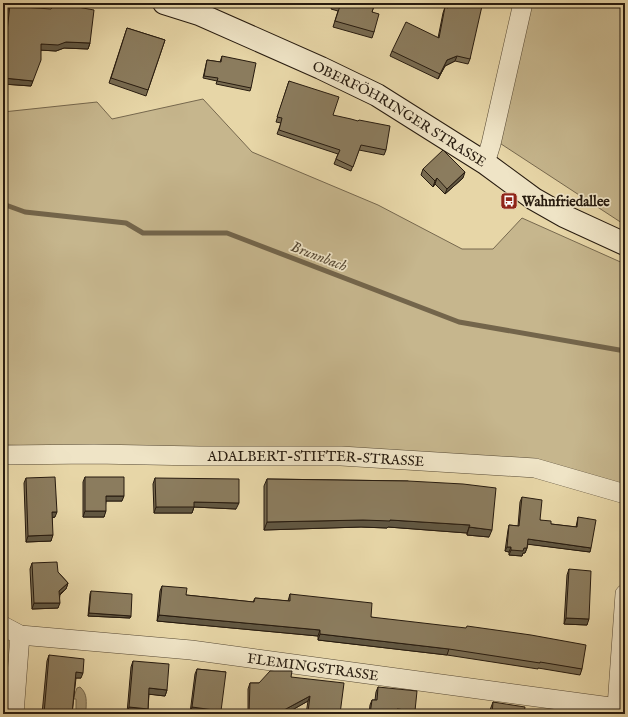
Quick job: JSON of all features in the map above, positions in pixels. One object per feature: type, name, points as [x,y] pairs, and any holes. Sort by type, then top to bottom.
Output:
[{"type":"main road","name":"OBERFÖHRINGER STRASSE","points":[[164,3],[206,17],[321,68],[377,95],[485,163],[534,199],[564,216],[625,244]]},
{"type":"street","points":[[485,163],[491,144],[523,3]]},
{"type":"street","name":"ADALBERT-STIFTER-STRASSE","points":[[3,455],[94,454],[341,456],[512,466],[535,468],[625,494]]},
{"type":"street","points":[[621,708],[625,594]]},
{"type":"street","name":"FLEMINGSTRASSE","points":[[3,626],[20,635],[191,650],[621,708]]},
{"type":"street","points":[[14,714],[20,635]]},
{"type":"shaded area","points":[[526,3],[625,3],[625,225],[495,140]]},
{"type":"shaded area","points":[[203,99],[252,152],[378,205],[462,249],[493,249],[522,218],[625,264],[625,487],[536,461],[3,445],[3,112],[97,102],[112,119]]},
{"type":"shaded area","points":[[80,687],[85,695],[86,712],[76,711],[76,699],[73,699],[77,688]]},
{"type":"building","points":[[333,3],[375,3],[372,12],[379,14],[374,32],[335,21],[340,6]]},
{"type":"building","points":[[449,3],[465,3],[482,6],[470,59],[457,56],[447,60],[440,74],[392,51],[406,22],[439,38],[445,7],[448,8]]},
{"type":"building","points":[[10,4],[23,5],[23,7],[51,9],[53,6],[72,6],[94,10],[90,43],[66,42],[58,45],[41,44],[41,60],[33,81],[4,78],[5,34],[7,32]]},
{"type":"building","points":[[127,28],[165,40],[148,90],[111,78]]},
{"type":"building","points":[[222,56],[256,63],[251,88],[217,81],[218,78],[204,76],[207,60],[221,62]]},
{"type":"building","points":[[289,81],[339,97],[333,115],[390,126],[386,150],[361,145],[353,167],[336,159],[340,150],[279,130],[282,118],[277,117]]},
{"type":"building","points":[[443,150],[465,172],[447,189],[437,178],[435,181],[423,169]]},
{"type":"building","points":[[55,477],[57,512],[52,512],[53,535],[28,536],[26,478]]},
{"type":"building","points":[[85,477],[124,477],[124,496],[106,496],[106,511],[85,511]]},
{"type":"building","points":[[155,478],[239,479],[239,503],[194,502],[194,507],[156,507]]},
{"type":"building","points":[[267,479],[408,481],[463,484],[496,488],[492,530],[469,527],[470,525],[390,520],[267,522]]},
{"type":"building","points":[[522,497],[542,500],[540,520],[551,521],[551,524],[577,527],[578,517],[596,520],[591,548],[528,539],[527,548],[524,548],[523,551],[511,550],[511,547],[507,547],[509,525],[519,526]]},
{"type":"building","points":[[57,562],[58,572],[68,583],[59,591],[60,603],[34,603],[32,563]]},
{"type":"building","points":[[569,569],[591,571],[589,619],[566,618]]},
{"type":"building","points":[[162,586],[187,588],[186,595],[254,602],[255,598],[290,601],[290,594],[372,603],[371,617],[466,628],[467,626],[531,635],[586,645],[582,669],[449,649],[320,634],[320,630],[159,615]]},
{"type":"building","points":[[91,591],[132,594],[131,616],[89,613]]},
{"type":"building","points":[[49,655],[84,659],[83,673],[76,672],[72,714],[44,714]]},
{"type":"building","points":[[133,661],[169,664],[167,690],[149,688],[148,709],[129,707]]},
{"type":"building","points":[[197,669],[226,672],[221,711],[192,707]]},
{"type":"building","points":[[270,671],[292,671],[291,677],[344,683],[340,714],[308,712],[310,696],[284,710],[281,714],[249,714],[250,683],[259,683]]},
{"type":"building","points":[[378,687],[417,691],[415,711],[397,709],[397,714],[370,714],[372,700],[377,700]]},
{"type":"building","points":[[493,702],[525,707],[524,714],[492,714]]},
{"type":"building","points":[[550,710],[575,714],[549,714]]},
{"type":"waterway","name":"Brunnbach","points":[[3,204],[25,212],[126,223],[143,233],[227,233],[459,322],[625,351]]},
{"type":"place","name":"Wahnfriedallee","points":[[509,201]]}]
